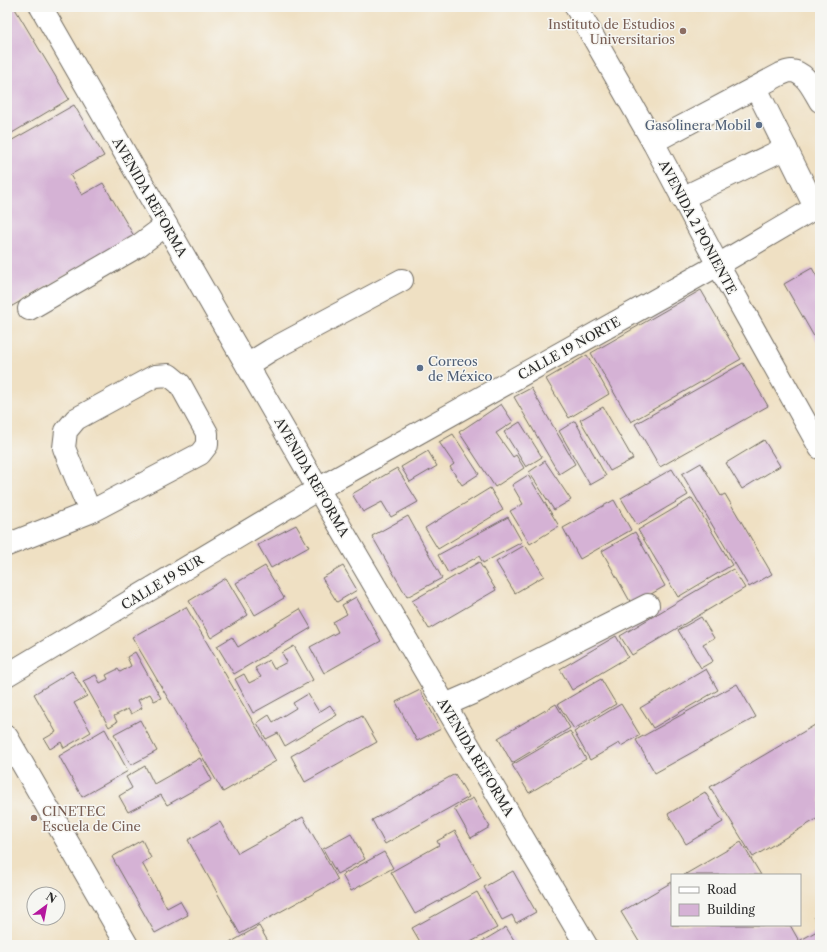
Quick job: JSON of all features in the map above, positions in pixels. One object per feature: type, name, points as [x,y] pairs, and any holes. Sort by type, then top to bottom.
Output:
[{"type":"street","name":"AVENIDA REFORMA","points":[[41,7],[318,489],[586,945]]},
{"type":"street","name":"AVENIDA 2 PONIENTE","points":[[576,7],[653,142],[718,265],[820,448]]},
{"type":"street","points":[[653,142],[781,74],[791,71],[800,74],[808,81],[820,101]]},
{"type":"street","points":[[756,88],[786,148],[818,206]]},
{"type":"street","points":[[682,198],[786,148]]},
{"type":"street","name":"CALLE 19 NORTE","points":[[318,489],[718,265],[818,206]]},
{"type":"street","points":[[30,309],[138,246],[166,225]]},
{"type":"street","points":[[247,365],[271,350],[402,280]]},
{"type":"street","points":[[7,545],[90,512],[200,454],[207,444],[207,433],[180,384],[169,375],[155,376],[76,418],[66,432],[64,448],[90,512]]},
{"type":"street","name":"CALLE 19 SUR","points":[[7,675],[318,489]]},
{"type":"street","points":[[445,705],[475,692],[648,605]]},
{"type":"street","points":[[7,737],[127,945]]},
{"type":"building","points":[[7,7],[14,7],[69,99],[7,136]]},
{"type":"building","points":[[74,105],[104,156],[70,175],[82,195],[103,183],[134,236],[7,309],[7,143]]},
{"type":"building","points":[[812,268],[820,282],[820,347],[784,284]]},
{"type":"building","points":[[701,290],[741,359],[631,422],[591,353]]},
{"type":"building","points":[[587,355],[609,394],[569,418],[546,379]]},
{"type":"building","points":[[743,363],[768,406],[660,467],[635,424]]},
{"type":"building","points":[[531,388],[575,464],[559,474],[514,397]]},
{"type":"building","points":[[501,404],[513,422],[496,433],[513,457],[516,455],[524,468],[495,487],[459,432]]},
{"type":"building","points":[[603,407],[633,459],[610,471],[580,420]]},
{"type":"building","points":[[575,421],[606,476],[590,485],[559,431]]},
{"type":"building","points":[[520,422],[542,457],[526,467],[504,432]]},
{"type":"building","points":[[453,434],[479,474],[462,485],[450,467],[454,464],[439,442]]},
{"type":"building","points":[[764,440],[780,466],[742,489],[726,463]]},
{"type":"building","points":[[428,451],[437,466],[410,482],[401,467]]},
{"type":"building","points":[[545,461],[571,500],[554,510],[529,472]]},
{"type":"building","points":[[701,463],[721,496],[725,494],[772,574],[749,587],[682,474]]},
{"type":"building","points":[[397,468],[418,502],[391,517],[382,502],[363,512],[352,494]]},
{"type":"building","points":[[672,469],[688,495],[637,525],[621,498]]},
{"type":"building","points":[[528,475],[559,526],[530,544],[510,511],[523,504],[512,485]]},
{"type":"building","points":[[490,488],[503,510],[438,549],[425,528]]},
{"type":"building","points":[[692,498],[732,565],[678,597],[638,530]]},
{"type":"building","points":[[614,500],[631,530],[580,559],[563,528]]},
{"type":"building","points":[[408,516],[442,578],[407,597],[372,536]]},
{"type":"building","points":[[508,517],[522,542],[483,563],[479,556],[448,573],[438,555]]},
{"type":"building","points":[[296,525],[309,547],[271,568],[258,545]]},
{"type":"building","points":[[635,532],[665,586],[632,605],[602,551]]},
{"type":"building","points":[[525,545],[544,576],[515,593],[496,562]]},
{"type":"building","points":[[479,562],[496,590],[429,629],[412,601]]},
{"type":"building","points":[[265,566],[284,598],[255,615],[236,583]]},
{"type":"building","points":[[343,566],[357,590],[337,602],[322,578]]},
{"type":"building","points":[[733,569],[745,588],[632,655],[620,636]]},
{"type":"building","points":[[226,578],[248,615],[211,638],[189,601]]},
{"type":"building","points":[[356,597],[381,641],[324,673],[310,647],[338,632],[333,622],[347,614],[342,605]]},
{"type":"building","points":[[186,607],[276,761],[223,792],[132,637]]},
{"type":"building","points":[[300,609],[311,628],[234,674],[217,646],[232,637],[238,647]]},
{"type":"building","points":[[701,617],[714,638],[703,644],[713,661],[701,668],[678,630]]},
{"type":"building","points":[[616,636],[628,657],[572,690],[560,669]]},
{"type":"building","points":[[294,646],[313,680],[253,713],[235,679],[244,674],[249,683],[261,677],[255,668],[269,660],[274,669],[287,662],[282,653]]},
{"type":"building","points":[[135,652],[161,698],[154,701],[150,694],[138,700],[142,708],[131,714],[128,709],[114,716],[117,722],[109,727],[83,681],[96,675],[100,683],[108,679],[106,675],[118,669],[120,672],[131,666],[127,657]]},
{"type":"building","points":[[706,669],[718,690],[653,728],[640,708]]},
{"type":"building","points":[[72,671],[87,696],[74,703],[91,732],[64,748],[61,742],[50,749],[44,739],[56,732],[34,694]]},
{"type":"building","points":[[601,679],[616,704],[574,729],[558,704]]},
{"type":"building","points":[[737,684],[756,717],[655,773],[636,740]]},
{"type":"building","points":[[420,690],[441,729],[417,741],[396,702]]},
{"type":"building","points":[[308,694],[319,712],[330,705],[337,715],[285,746],[278,733],[266,739],[257,723],[269,715],[273,722],[296,708],[293,703]]},
{"type":"building","points":[[556,704],[570,728],[512,763],[498,738]]},
{"type":"building","points":[[621,704],[640,735],[621,746],[619,743],[590,760],[574,732]]},
{"type":"building","points":[[362,716],[377,742],[305,782],[291,756]]},
{"type":"building","points":[[140,720],[157,751],[131,765],[114,734]]},
{"type":"building","points":[[820,722],[820,817],[753,857],[710,787]]},
{"type":"building","points":[[105,729],[128,771],[82,797],[59,756]]},
{"type":"building","points":[[570,731],[586,759],[529,793],[512,765]]},
{"type":"building","points":[[200,758],[212,780],[167,805],[161,795],[128,812],[119,796],[132,788],[126,777],[145,766],[154,784]]},
{"type":"building","points":[[455,774],[469,797],[385,844],[372,820]]},
{"type":"building","points":[[705,792],[723,822],[686,844],[668,814]]},
{"type":"building","points":[[473,798],[490,827],[471,838],[454,808]]},
{"type":"building","points":[[303,817],[338,880],[240,934],[188,840],[220,822],[238,853]]},
{"type":"building","points":[[455,831],[481,878],[415,914],[391,872],[439,845],[437,841]]},
{"type":"building","points":[[351,834],[365,859],[337,874],[323,849]]},
{"type":"building","points":[[142,840],[151,858],[142,863],[167,908],[180,901],[188,915],[155,933],[112,857]]},
{"type":"building","points":[[741,842],[760,874],[686,874]]},
{"type":"building","points":[[384,852],[393,868],[351,891],[342,875]]},
{"type":"building","points":[[513,871],[536,912],[516,923],[512,915],[502,920],[484,887]]},
{"type":"building","points":[[671,883],[671,926],[791,926],[799,941],[817,931],[820,937],[820,945],[641,945],[621,912]]},
{"type":"building","points":[[477,892],[497,928],[465,945],[422,945],[412,928]]},
{"type":"building","points":[[820,914],[820,928],[814,917]]},
{"type":"building","points":[[259,926],[270,945],[226,945]]},
{"type":"building","points":[[506,927],[517,945],[476,945]]},
{"type":"place","name":"Instituto de Estudios Universitarios","points":[[683,31]]},
{"type":"place","name":"Gasolinera Mobil","points":[[759,125]]},
{"type":"place","name":"Correos de México","points":[[420,368]]},
{"type":"place","name":"CINETEC Escuela de Cine","points":[[34,818]]}]
